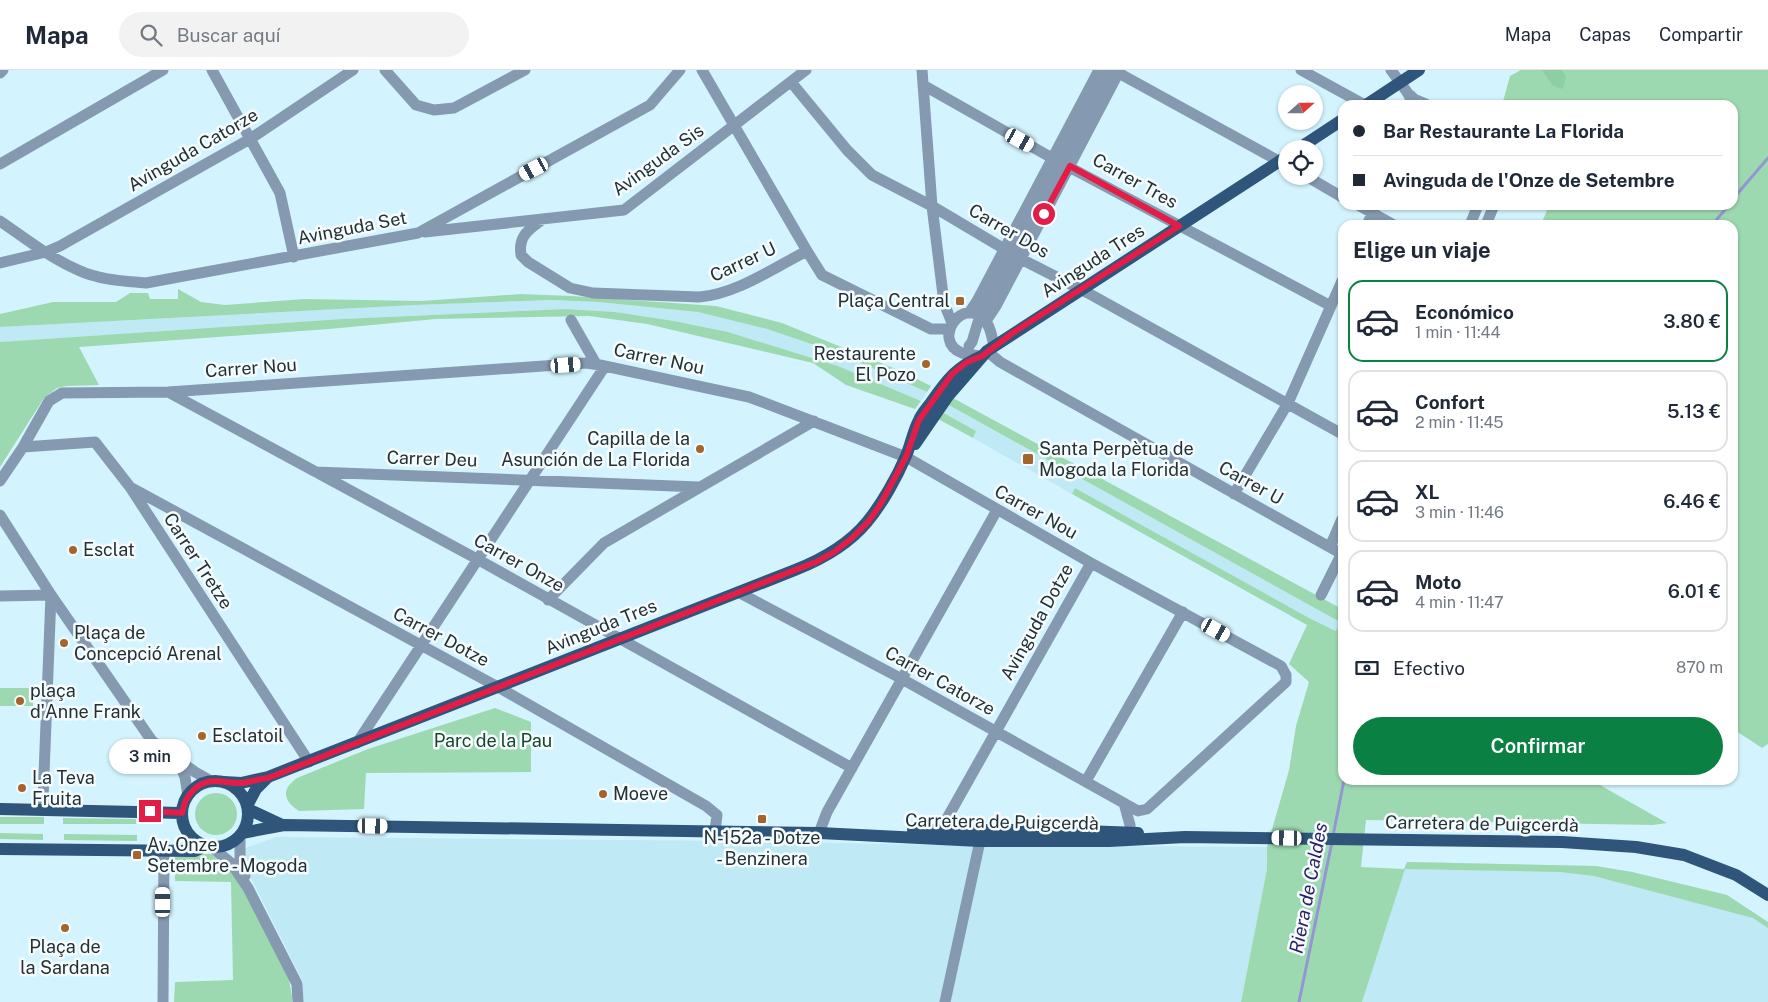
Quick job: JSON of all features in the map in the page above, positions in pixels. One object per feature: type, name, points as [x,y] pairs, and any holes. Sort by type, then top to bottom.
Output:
[{"type":"main road","points":[[1376,100],[1404,87],[1419,70]]},
{"type":"main road","points":[[1312,140],[1338,123]]},
{"type":"main road","name":"Avinguda Tres","points":[[224,782],[241,783],[268,778],[816,562],[834,552],[868,522],[880,505],[906,457],[919,420],[952,374],[967,362],[988,351],[1179,226],[1278,165]]},
{"type":"main road","name":"Avinguda Tres","points":[[248,808],[256,789],[268,778]]},
{"type":"main road","points":[[211,781],[224,782],[239,791],[248,808],[248,821],[241,835],[226,846],[208,846],[198,843],[188,833],[182,813],[188,796],[198,786],[211,781]]},
{"type":"main road","name":"Carretera de Puigcerdà","points":[[248,808],[284,825]]},
{"type":"main road","points":[[0,809],[182,813]]},
{"type":"main road","name":"Carretera de Puigcerdà","points":[[241,835],[284,825],[819,833],[980,841],[1110,842],[1185,837]]},
{"type":"main road","points":[[962,830],[980,841],[997,830]]},
{"type":"main road","name":"Carretera de Puigcerdà","points":[[819,833],[997,830],[1130,832],[1185,837],[1562,842],[1636,847],[1684,855],[1736,875],[1768,895]]},
{"type":"main road","points":[[0,849],[196,851],[208,846]]},
{"type":"street","points":[[0,73],[3,70]]},
{"type":"street","points":[[0,164],[163,70]]},
{"type":"street","points":[[212,70],[280,193],[294,257]]},
{"type":"street","name":"Avinguda Catorze","points":[[0,263],[46,252],[60,246],[250,139],[353,70]]},
{"type":"street","points":[[385,70],[416,105],[434,110],[454,108],[525,70]]},
{"type":"street","name":"Avinguda Set","points":[[0,221],[46,252],[80,271],[112,280],[146,283],[418,233],[650,105],[680,70]]},
{"type":"street","points":[[702,70],[822,275],[931,329],[951,326],[959,316],[968,313],[981,316],[988,351],[966,354],[956,348],[950,338],[951,326],[944,303],[932,206],[922,70]]},
{"type":"street","name":"Avinguda Sis","points":[[418,233],[624,210],[806,70]]},
{"type":"street","points":[[968,313],[1013,255],[1061,162],[1099,70]]},
{"type":"street","points":[[1302,70],[1356,100]]},
{"type":"street","points":[[1391,70],[1404,87],[1418,100]]},
{"type":"street","points":[[969,346],[982,319],[993,311],[1013,255],[1061,162],[1115,71],[1278,158]]},
{"type":"street","name":"Carrer Dos","points":[[791,82],[848,150],[872,175],[932,206],[1013,255],[1081,290],[1338,432]]},
{"type":"street","name":"Carrer Tres","points":[[923,85],[1179,226],[1331,306]]},
{"type":"street","points":[[1322,185],[1338,194]]},
{"type":"street","points":[[1375,210],[1388,220]]},
{"type":"street","name":"Carrer U","points":[[543,219],[522,236],[519,246],[520,255],[570,288],[593,293],[714,296],[734,288],[807,251]]},
{"type":"street","points":[[1234,494],[1288,403],[1338,290]]},
{"type":"street","points":[[357,743],[529,480],[600,365],[571,320]]},
{"type":"street","name":"Carrer U","points":[[988,351],[1000,362],[1338,552]]},
{"type":"street","name":"Carrer Nou","points":[[0,481],[50,401],[62,393],[168,392],[600,365],[749,397],[906,457],[1091,563],[1281,666],[1286,675],[1286,682],[1146,809]]},
{"type":"street","name":"Carrer Onze","points":[[168,392],[477,559],[852,768]]},
{"type":"street","points":[[548,600],[604,543],[814,421]]},
{"type":"street","name":"Carrer Tretze","points":[[23,447],[95,442],[130,488],[309,762]]},
{"type":"street","name":"Carrer Deu","points":[[314,472],[699,487]]},
{"type":"street","name":"Carrer Dotze","points":[[130,488],[498,687],[706,806],[718,815],[715,831]]},
{"type":"street","points":[[819,833],[827,812],[997,510]]},
{"type":"street","points":[[0,515],[52,596],[152,741],[211,781]]},
{"type":"street","points":[[1330,547],[1338,528]]},
{"type":"street","points":[[1321,595],[1338,562]]},
{"type":"street","name":"Avinguda Dotze","points":[[941,830],[1091,563]]},
{"type":"street","name":"Carrer Catorze","points":[[738,592],[902,679],[1138,811],[1146,809]]},
{"type":"street","points":[[0,596],[52,596]]},
{"type":"street","points":[[46,810],[43,800],[52,596]]},
{"type":"street","points":[[1086,782],[1183,612]]},
{"type":"street","points":[[176,758],[185,777],[188,796]]},
{"type":"street","points":[[1124,803],[1130,832]]},
{"type":"street","points":[[241,835],[240,862],[248,888]]},
{"type":"street","points":[[945,1002],[980,841]]},
{"type":"street","points":[[208,846],[231,863],[248,888],[297,984],[298,1002]]},
{"type":"street","points":[[163,1002],[164,851]]},
{"type":"shaded area","points":[[551,300],[598,302],[698,312],[767,329],[838,353],[927,392],[921,401],[838,366],[728,332],[615,312],[566,309],[342,319],[0,342],[0,327],[415,305]]},
{"type":"shaded area","points":[[947,404],[1338,621],[1337,631],[1311,619],[1075,488],[1072,494],[973,438],[976,431],[942,412]]},
{"type":"shaded area","points":[[276,837],[1267,847],[1267,869],[1241,1002],[303,1002],[303,982],[244,864],[243,849]]},
{"type":"shaded area","points":[[1407,862],[1596,866],[1632,872],[1727,895],[1768,922],[1768,1002],[1362,1002]]},
{"type":"green space","points":[[1521,70],[1768,70],[1768,744],[1762,748],[1738,732],[1738,220],[1543,220],[1547,210],[1738,210],[1738,100],[1503,100],[1510,76]]},
{"type":"green space","points":[[1542,70],[1562,70],[1566,77],[1563,89],[1553,86]]},
{"type":"green space","points":[[178,289],[201,302],[225,305],[304,299],[421,301],[521,294],[716,306],[782,323],[903,372],[931,386],[927,392],[838,353],[767,329],[698,312],[598,302],[551,300],[415,305],[0,327],[0,314],[53,302],[116,302],[130,293],[148,293],[150,299],[178,299]]},
{"type":"green space","points":[[566,309],[615,312],[728,332],[838,366],[921,401],[915,409],[846,385],[813,363],[647,324],[589,316],[436,319],[329,329],[79,347],[99,385],[57,388],[44,398],[0,467],[0,342],[342,319]]},
{"type":"green space","points":[[951,397],[1338,607],[1338,621],[947,404]]},
{"type":"green space","points":[[942,412],[976,431],[973,438],[938,419]]},
{"type":"green space","points":[[1075,488],[1336,631],[1338,626],[1338,785],[1600,785],[1667,823],[1653,825],[1366,820],[1361,867],[1404,869],[1407,862],[1596,866],[1632,872],[1727,895],[1768,922],[1768,928],[1753,918],[1594,876],[1560,872],[1405,869],[1362,1002],[1241,1002],[1267,869],[1267,847],[1289,770],[1296,726],[1309,682],[1289,664],[1307,625],[1072,494]]},
{"type":"green space","points":[[0,688],[33,688],[33,706],[0,706]]},
{"type":"green space","name":"Parc de la Pau","points":[[495,708],[531,722],[531,772],[366,773],[364,809],[299,811],[287,799],[286,791],[288,786],[297,778],[368,749]]},
{"type":"green space","points":[[216,793],[231,799],[237,814],[231,829],[216,835],[201,829],[195,814],[201,799]]},
{"type":"green space","points":[[0,817],[44,817],[44,824],[0,824]]},
{"type":"green space","points":[[63,818],[136,819],[136,824],[63,824]]},
{"type":"green space","points":[[0,833],[43,834],[43,840],[0,839]]},
{"type":"green space","points":[[64,834],[137,835],[137,841],[64,840]]},
{"type":"green space","points":[[175,853],[211,854],[224,861],[246,891],[289,980],[292,1002],[174,1002],[175,982],[233,980],[231,882],[175,881]]},
{"type":"waterway","name":"Riera de Caldes","points":[[1738,193],[1768,158]]},
{"type":"waterway","name":"Riera de Caldes","points":[[1716,220],[1725,210]]},
{"type":"waterway","name":"Riera de Caldes","points":[[1333,836],[1343,785]]},
{"type":"waterway","name":"Riera de Caldes","points":[[1299,1002],[1332,842]]},
{"type":"place","name":"Plaça Central","points":[[960,301]]},
{"type":"place","name":"Restaurente El Pozo","points":[[926,364]]},
{"type":"place","name":"Capilla de la Asunción de La Florida","points":[[700,449]]},
{"type":"place","name":"Santa Perpètua de Mogoda la Florida","points":[[1028,459]]},
{"type":"place","name":"Esclat","points":[[73,550]]},
{"type":"place","name":"Plaça de Concepció Arenal","points":[[64,643]]},
{"type":"place","name":"plaça d'Anne Frank","points":[[20,701]]},
{"type":"place","name":"Esclatoil","points":[[202,736]]},
{"type":"place","name":"La Teva Fruita","points":[[22,788]]},
{"type":"place","name":"Moeve","points":[[603,794]]},
{"type":"place","name":"N-152a - Dotze - Benzinera","points":[[762,819]]},
{"type":"place","name":"Av. Onze Setembre - Mogoda","points":[[137,855]]},
{"type":"place","name":"Plaça de la Sardana","points":[[65,928]]},
{"type":"route","points":[[150,811],[182,813],[188,796],[204,783],[220,781],[241,783],[268,778],[816,562],[834,552],[868,522],[880,505],[906,457],[919,420],[952,374],[967,362],[982,356],[1014,332],[1179,226],[1070,166],[1044,214]]}]
